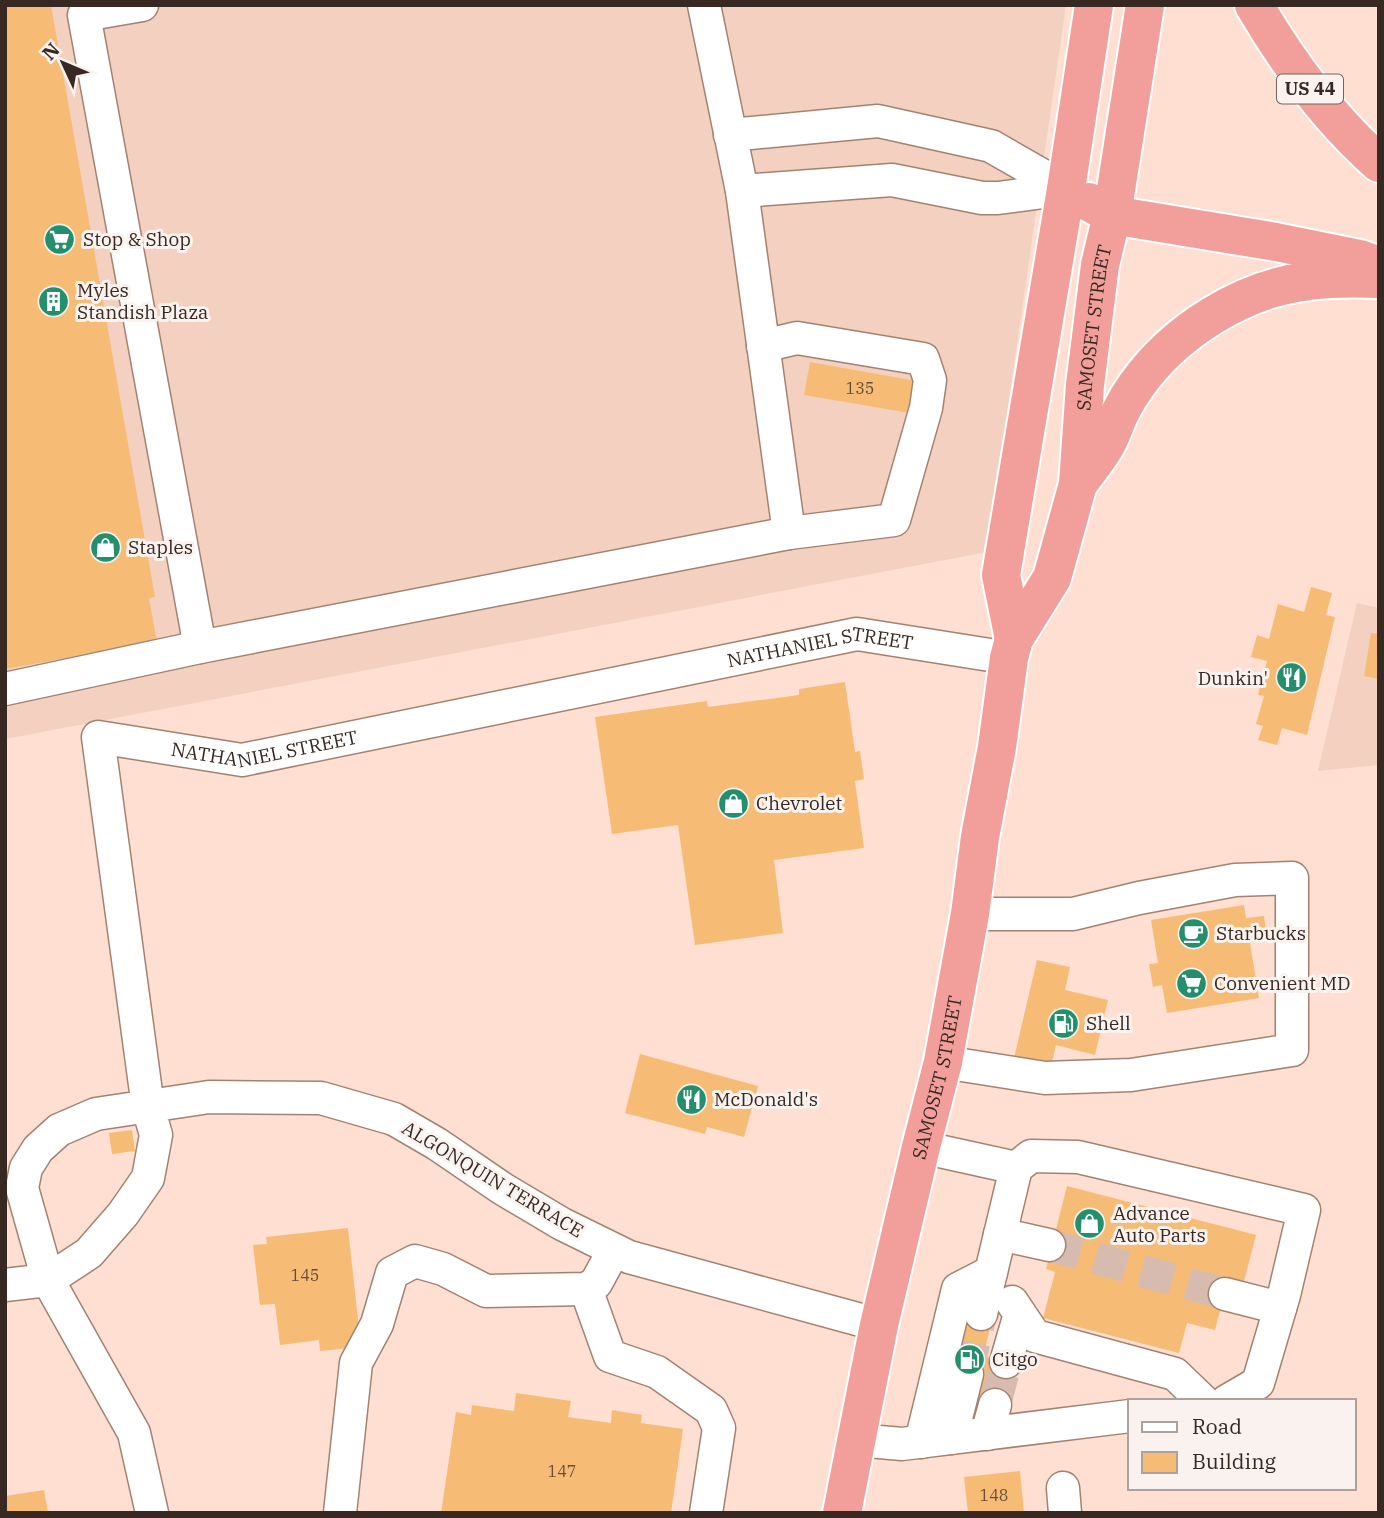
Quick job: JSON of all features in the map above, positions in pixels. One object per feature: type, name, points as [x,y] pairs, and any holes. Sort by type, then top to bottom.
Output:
[{"type":"highway","name":"SAMOSET STREET","points":[[842,1513],[878,1325],[943,1062],[970,914],[1011,649],[1002,575],[1094,5]]},
{"type":"highway","name":"SAMOSET STREET","points":[[1011,649],[1052,578],[1078,484],[1085,385],[1100,265],[1112,215],[1145,5]]},
{"type":"highway","name":"US 44","points":[[1254,5],[1295,70],[1327,111],[1362,149],[1379,163]]},
{"type":"highway","points":[[1066,189],[1112,215],[1276,242],[1360,259],[1379,266]]},
{"type":"highway","points":[[1078,484],[1105,447],[1121,409],[1148,370],[1200,323],[1218,311],[1278,287],[1307,281],[1379,279]]},
{"type":"street","points":[[142,5],[84,15],[200,647]]},
{"type":"street","points":[[704,5],[742,191],[789,533]]},
{"type":"street","points":[[730,135],[878,121],[991,146],[1066,189]]},
{"type":"street","points":[[742,191],[892,180],[982,198],[1066,189]]},
{"type":"street","points":[[5,689],[200,647],[789,533],[894,520],[926,408],[930,380],[923,359],[797,338],[764,346]]},
{"type":"street","name":"NATHANIEL STREET","points":[[48,1280],[89,1253],[123,1214],[148,1178],[156,1135],[148,1107],[98,737],[242,760],[857,634],[1011,649]]},
{"type":"street","points":[[943,1062],[1045,1078],[1131,1074],[1292,1050],[1292,878],[1235,880],[1139,898],[1073,914],[970,914]]},
{"type":"street","name":"ALGONQUIN TERRACE","points":[[152,1513],[134,1433],[48,1280],[22,1188],[26,1168],[38,1149],[59,1130],[96,1114],[209,1097],[321,1098],[394,1119],[562,1224],[629,1257],[878,1325]]},
{"type":"street","points":[[921,1147],[1016,1168]]},
{"type":"street","points":[[981,1314],[1016,1168],[1031,1156],[1078,1157],[1304,1210],[1258,1383],[1230,1399]]},
{"type":"street","points":[[1000,1234],[1049,1245]]},
{"type":"street","points":[[340,1513],[356,1363],[377,1324],[392,1273],[415,1261],[443,1269],[486,1291],[586,1289],[596,1283],[614,1250]]},
{"type":"street","points":[[991,1272],[1035,1336],[1175,1374],[1201,1399]]},
{"type":"street","points":[[936,1440],[958,1289],[991,1272]]},
{"type":"street","points":[[5,1285],[48,1280]]},
{"type":"street","points":[[586,1289],[610,1356],[656,1372],[711,1410],[719,1428],[706,1513]]},
{"type":"street","points":[[1224,1294],[1280,1308]]},
{"type":"street","points":[[1006,1362],[1020,1314]]},
{"type":"street","points":[[936,1440],[967,1374]]},
{"type":"street","points":[[857,1440],[902,1444],[936,1440],[991,1419],[1128,1416]]},
{"type":"shaded area","name":"Myles Standish Plaza","points":[[5,5],[1066,5],[987,552],[5,739]]},
{"type":"shaded area","points":[[1357,603],[1379,608],[1379,765],[1318,771]]},
{"type":"building","name":"Myles Standish Plaza","points":[[5,5],[51,5],[155,597],[149,598],[157,642],[5,669]]},
{"type":"building","points":[[810,362],[916,381],[910,413],[804,395]]},
{"type":"building","name":"Dunkin'","points":[[1311,587],[1332,593],[1326,615],[1335,617],[1307,735],[1282,728],[1277,745],[1258,740],[1263,726],[1256,724],[1264,696],[1258,695],[1267,661],[1251,657],[1257,635],[1269,639],[1278,604],[1304,612]]},
{"type":"building","points":[[1371,633],[1379,634],[1379,679],[1364,676]]},
{"type":"building","name":"Chevrolet","points":[[845,682],[855,752],[860,751],[864,779],[855,781],[864,848],[774,860],[783,933],[695,945],[678,825],[612,834],[595,717],[707,701],[708,707],[799,695],[799,689]]},
{"type":"building","points":[[1244,905],[1246,918],[1264,916],[1267,940],[1250,943],[1259,998],[1167,1013],[1162,985],[1153,987],[1149,964],[1158,963],[1151,920]]},
{"type":"building","name":"Shell","points":[[1037,960],[1070,967],[1065,990],[1108,1000],[1095,1055],[1056,1045],[1051,1067],[1014,1058]]},
{"type":"building","name":"McDonald's","points":[[640,1054],[758,1086],[744,1137],[707,1127],[705,1134],[625,1113]]},
{"type":"building","points":[[132,1130],[135,1151],[112,1154],[109,1133]]},
{"type":"building","points":[[1067,1186],[1256,1235],[1242,1289],[1227,1285],[1215,1330],[1187,1323],[1179,1353],[1043,1318],[1055,1272],[1046,1269]]},
{"type":"building","points":[[348,1228],[361,1347],[320,1351],[319,1340],[280,1345],[275,1304],[260,1305],[253,1245],[267,1244],[266,1237]]},
{"type":"building","name":"Citgo","points":[[957,1308],[993,1317],[983,1356],[1014,1364],[1003,1407],[974,1400],[942,1368]]},
{"type":"building","points":[[516,1393],[571,1401],[568,1417],[611,1423],[612,1410],[642,1415],[641,1423],[683,1429],[671,1513],[441,1513],[456,1412],[471,1415],[472,1405],[514,1411]]},
{"type":"building","points":[[1020,1471],[1024,1513],[968,1513],[964,1477]]},
{"type":"building","points":[[44,1490],[48,1513],[5,1513],[5,1496]]},
{"type":"tunnel","points":[[1049,1245],[1225,1294]]},
{"type":"tunnel","points":[[967,1374],[981,1314]]},
{"type":"tunnel","points":[[995,1405],[1006,1362]]},
{"type":"place","name":"Stop & Shop","points":[[60,239]]},
{"type":"place","name":"Myles Standish Plaza","points":[[54,301]]},
{"type":"place","name":"Staples","points":[[105,547]]},
{"type":"place","name":"Dunkin'","points":[[1291,678]]},
{"type":"place","name":"Chevrolet","points":[[733,803]]},
{"type":"place","name":"Starbucks","points":[[1193,933]]},
{"type":"place","name":"Convenient MD","points":[[1191,983]]},
{"type":"place","name":"Shell","points":[[1063,1023]]},
{"type":"place","name":"McDonald's","points":[[691,1099]]},
{"type":"place","name":"Advance Auto Parts","points":[[1090,1224]]},
{"type":"place","name":"Citgo","points":[[969,1359]]}]
